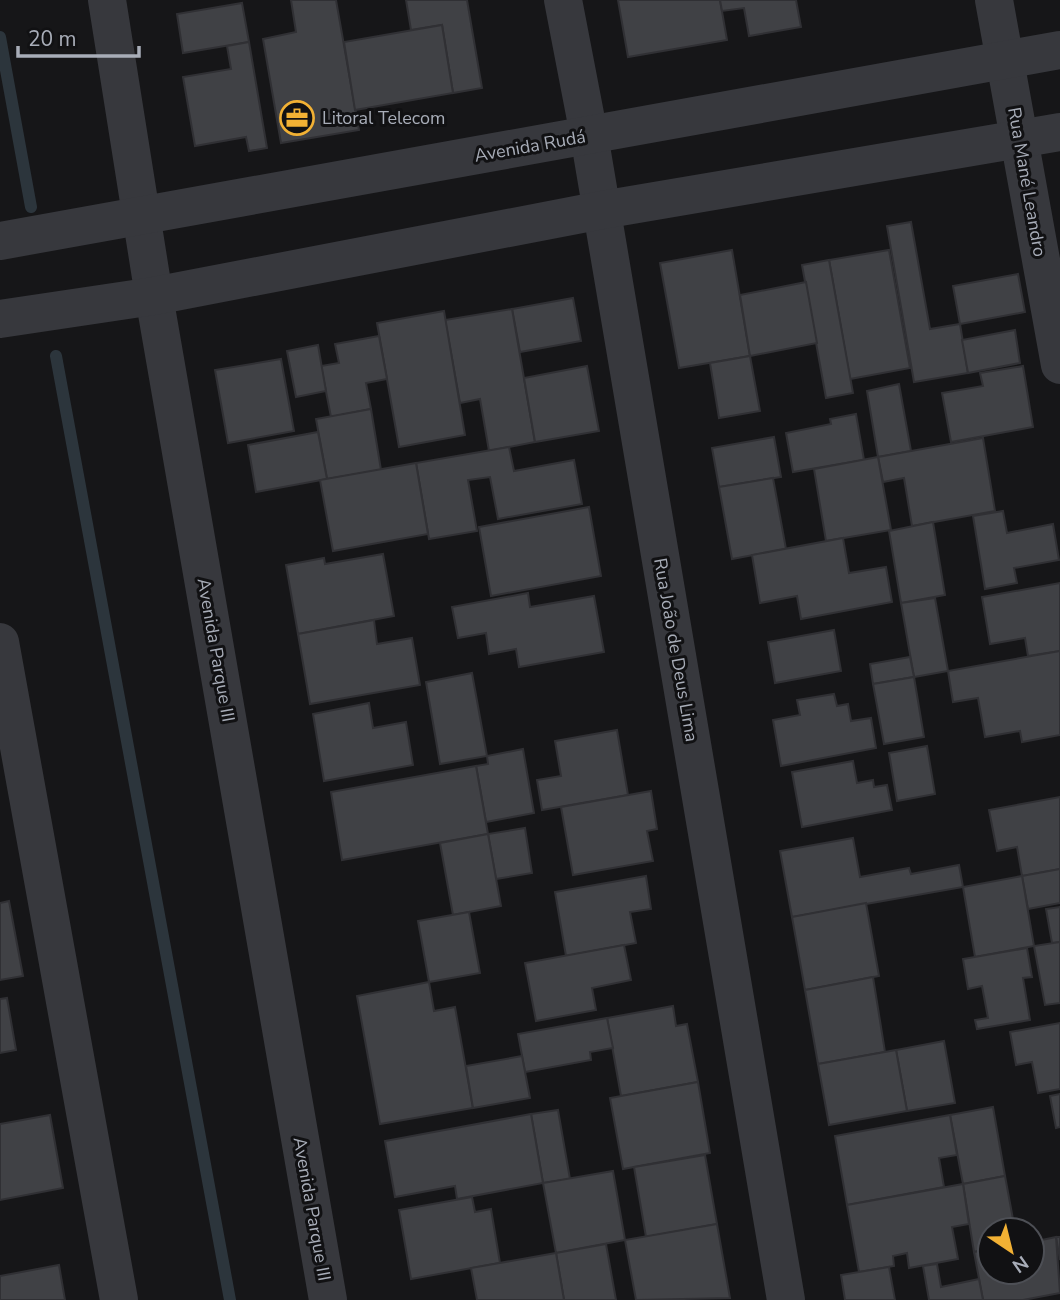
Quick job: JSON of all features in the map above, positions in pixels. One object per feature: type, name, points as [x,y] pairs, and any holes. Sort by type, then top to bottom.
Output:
[{"type":"street","name":"Avenida Parque III","points":[[107,0],[154,296],[328,1300]]},
{"type":"street","name":"Rua João de Deus Lima","points":[[563,0],[589,135],[786,1300]]},
{"type":"street","name":"Rua Mané Leandro","points":[[994,0],[1060,365]]},
{"type":"street","name":"Avenida Rudá","points":[[0,241],[1060,50]]},
{"type":"street","points":[[0,319],[154,296],[601,210],[1060,132]]},
{"type":"street","points":[[0,642],[119,1300]]},
{"type":"building","points":[[291,0],[336,0],[359,130],[281,143],[263,39],[296,32]]},
{"type":"building","points":[[406,0],[467,0],[482,88],[453,93],[442,25],[411,30]]},
{"type":"building","points":[[618,0],[720,0],[727,40],[628,57]]},
{"type":"building","points":[[720,0],[796,0],[801,27],[749,36],[744,8],[722,11]]},
{"type":"building","points":[[242,3],[249,42],[183,53],[177,14]]},
{"type":"building","points":[[442,25],[453,93],[355,110],[344,42]]},
{"type":"building","points":[[249,42],[267,148],[249,151],[246,137],[195,146],[183,77],[231,69],[227,46]]},
{"type":"building","points":[[911,222],[930,329],[960,324],[968,373],[914,382],[887,226]]},
{"type":"building","points":[[732,250],[750,356],[679,368],[660,263]]},
{"type":"building","points":[[889,250],[910,368],[850,379],[829,260]]},
{"type":"building","points":[[829,260],[853,393],[826,398],[802,265]]},
{"type":"building","points":[[1018,274],[1025,312],[960,324],[953,286]]},
{"type":"building","points":[[806,282],[817,343],[750,356],[740,295]]},
{"type":"building","points":[[573,298],[581,341],[520,352],[512,309]]},
{"type":"building","points":[[512,309],[535,442],[489,451],[480,399],[460,403],[445,320]]},
{"type":"building","points":[[444,311],[465,435],[399,447],[377,323]]},
{"type":"building","points":[[1015,330],[1020,363],[968,373],[962,340]]},
{"type":"building","points":[[379,336],[387,379],[366,383],[371,409],[331,417],[321,366],[339,363],[335,344]]},
{"type":"building","points":[[318,345],[326,391],[296,397],[287,351]]},
{"type":"building","points":[[750,356],[760,411],[719,418],[710,363]]},
{"type":"building","points":[[281,359],[294,431],[228,443],[215,370]]},
{"type":"building","points":[[587,366],[599,431],[535,442],[524,378]]},
{"type":"building","points":[[1023,366],[1033,427],[951,442],[942,393],[983,386],[980,373]]},
{"type":"building","points":[[899,384],[911,451],[878,457],[867,391]]},
{"type":"building","points":[[371,409],[381,470],[327,479],[316,419]]},
{"type":"building","points":[[856,414],[864,460],[793,472],[786,433],[831,424],[830,419]]},
{"type":"building","points":[[318,432],[327,479],[256,492],[248,445]]},
{"type":"building","points":[[774,437],[781,477],[719,487],[712,448]]},
{"type":"building","points":[[983,438],[995,511],[912,526],[904,478],[883,482],[878,457]]},
{"type":"building","points":[[509,447],[514,471],[574,460],[582,504],[498,519],[490,477],[468,480],[477,531],[429,539],[416,463]]},
{"type":"building","points":[[878,457],[891,530],[826,541],[814,469]]},
{"type":"building","points":[[416,463],[428,534],[333,551],[320,480]]},
{"type":"building","points":[[773,478],[786,549],[732,559],[719,487]]},
{"type":"building","points":[[589,507],[601,576],[491,596],[479,527]]},
{"type":"building","points":[[1003,511],[1007,533],[1053,524],[1059,560],[1014,568],[1017,583],[985,589],[973,516]]},
{"type":"building","points":[[933,522],[945,595],[901,603],[889,531]]},
{"type":"building","points":[[843,538],[849,573],[886,567],[892,602],[801,619],[797,596],[760,603],[752,555]]},
{"type":"building","points":[[383,554],[394,616],[298,634],[286,565],[324,558],[325,564]]},
{"type":"building","points":[[1060,583],[1060,651],[1028,656],[1025,638],[990,644],[982,597]]},
{"type":"building","points":[[528,593],[530,607],[594,596],[604,652],[519,667],[516,649],[489,654],[486,633],[458,638],[452,607]]},
{"type":"building","points":[[935,598],[948,671],[914,677],[901,603]]},
{"type":"building","points":[[374,620],[377,644],[412,638],[420,685],[310,704],[298,634]]},
{"type":"building","points":[[834,630],[841,671],[775,683],[768,642]]},
{"type":"building","points":[[1060,651],[1060,735],[1022,742],[1020,731],[985,737],[978,698],[953,702],[948,671]]},
{"type":"building","points":[[910,657],[914,677],[873,684],[870,664]]},
{"type":"building","points":[[472,673],[487,756],[440,764],[426,682]]},
{"type":"building","points":[[914,677],[924,737],[884,744],[873,684]]},
{"type":"building","points":[[834,694],[837,706],[848,704],[851,721],[871,718],[876,748],[781,766],[773,720],[800,715],[797,700]]},
{"type":"building","points":[[369,703],[373,728],[406,722],[413,765],[324,781],[313,714]]},
{"type":"building","points":[[617,730],[628,795],[542,810],[537,780],[561,776],[555,741]]},
{"type":"building","points":[[927,746],[935,794],[897,801],[889,753]]},
{"type":"building","points":[[523,749],[534,813],[486,822],[476,766],[488,764],[487,756]]},
{"type":"building","points":[[853,761],[857,783],[873,780],[874,787],[887,785],[892,810],[802,827],[792,772]]},
{"type":"building","points":[[476,766],[488,834],[342,860],[331,792]]},
{"type":"building","points":[[651,791],[657,829],[647,831],[653,861],[573,875],[561,807]]},
{"type":"building","points":[[1060,797],[1060,869],[1022,876],[1017,847],[997,851],[989,810]]},
{"type":"building","points":[[525,828],[532,873],[496,879],[488,834]]},
{"type":"building","points":[[488,834],[501,906],[453,915],[440,843]]},
{"type":"building","points":[[853,838],[860,877],[909,868],[911,874],[959,865],[963,887],[792,917],[780,851]]},
{"type":"building","points":[[1060,869],[1060,903],[1028,909],[1022,876]]},
{"type":"building","points":[[646,876],[651,909],[630,912],[636,943],[566,956],[555,892]]},
{"type":"building","points":[[1022,876],[1034,946],[975,957],[963,887]]},
{"type":"building","points":[[9,901],[23,976],[0,980],[0,903]]},
{"type":"building","points":[[866,903],[879,976],[805,990],[792,917]]},
{"type":"building","points":[[1060,907],[1060,942],[1052,943],[1046,909]]},
{"type":"building","points":[[469,912],[480,973],[429,982],[418,921]]},
{"type":"building","points":[[1060,942],[1060,1003],[1045,1005],[1034,946]]},
{"type":"building","points":[[624,945],[631,980],[592,988],[596,1010],[536,1021],[525,963]]},
{"type":"building","points":[[1027,948],[1032,977],[1023,978],[1030,1020],[977,1029],[975,1020],[988,1018],[982,986],[968,989],[963,959]]},
{"type":"building","points":[[873,977],[885,1052],[818,1064],[805,990]]},
{"type":"building","points":[[429,982],[434,1011],[455,1007],[473,1108],[380,1124],[357,996]]},
{"type":"building","points":[[7,998],[16,1050],[0,1053],[0,999]]},
{"type":"building","points":[[673,1006],[676,1026],[687,1024],[698,1082],[621,1096],[607,1018]]},
{"type":"building","points":[[607,1018],[613,1048],[590,1052],[591,1060],[525,1072],[518,1034]]},
{"type":"building","points":[[1060,1023],[1060,1089],[1038,1093],[1032,1062],[1016,1065],[1010,1032]]},
{"type":"building","points":[[944,1041],[955,1103],[907,1111],[896,1050]]},
{"type":"building","points":[[896,1050],[907,1111],[829,1125],[818,1064]]},
{"type":"building","points":[[522,1056],[530,1098],[473,1108],[466,1066]]},
{"type":"building","points":[[698,1082],[710,1153],[623,1169],[610,1098]]},
{"type":"building","points":[[1060,1094],[1060,1127],[1056,1128],[1050,1096]]},
{"type":"building","points":[[993,1107],[1005,1176],[963,1184],[950,1115]]},
{"type":"building","points":[[558,1110],[570,1179],[543,1183],[531,1114]]},
{"type":"building","points":[[531,1114],[543,1183],[457,1199],[455,1186],[395,1197],[385,1141]]},
{"type":"building","points":[[50,1115],[63,1188],[0,1200],[0,1124]]},
{"type":"building","points":[[950,1115],[957,1155],[939,1158],[944,1187],[847,1205],[835,1136]]},
{"type":"building","points":[[705,1155],[717,1224],[646,1237],[634,1167]]},
{"type":"building","points":[[613,1171],[625,1240],[556,1253],[543,1183]]},
{"type":"building","points":[[1005,1176],[1012,1216],[976,1216],[974,1252],[963,1184]]},
{"type":"building","points":[[963,1184],[969,1224],[952,1227],[958,1259],[909,1268],[907,1253],[893,1256],[894,1266],[859,1272],[847,1205]]},
{"type":"building","points":[[472,1197],[475,1212],[491,1209],[500,1263],[411,1279],[399,1210]]},
{"type":"building","points":[[717,1224],[730,1298],[636,1300],[625,1240]]},
{"type":"building","points":[[1056,1237],[1060,1237],[1060,1260]]},
{"type":"building","points":[[1056,1237],[1060,1293],[1023,1300],[983,1300],[980,1286],[1046,1286],[1046,1239]]},
{"type":"building","points":[[606,1244],[616,1300],[564,1300],[556,1253]]},
{"type":"building","points":[[556,1253],[564,1300],[477,1300],[471,1268]]},
{"type":"building","points":[[937,1264],[941,1287],[976,1280],[983,1300],[929,1300],[923,1266]]},
{"type":"building","points":[[59,1265],[65,1300],[0,1300],[0,1276]]},
{"type":"building","points":[[889,1267],[895,1300],[845,1300],[841,1275]]},
{"type":"waterway","points":[[0,37],[31,207]]},
{"type":"waterway","points":[[56,356],[230,1300]]},
{"type":"place","name":"Litoral Telecom","points":[[297,118]]}]
